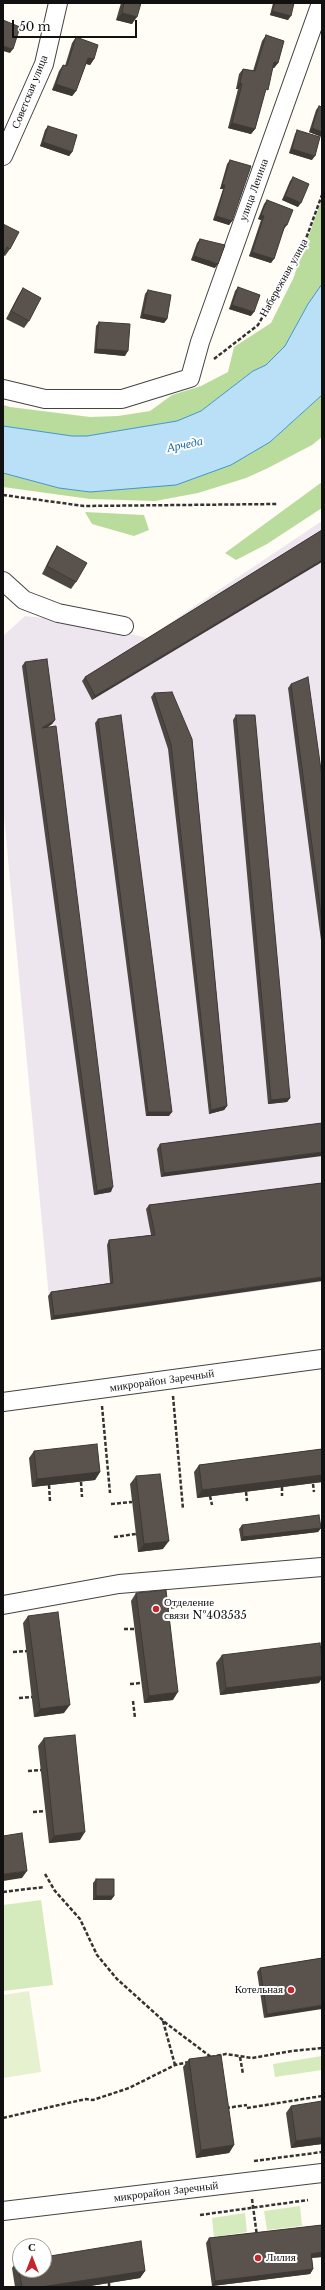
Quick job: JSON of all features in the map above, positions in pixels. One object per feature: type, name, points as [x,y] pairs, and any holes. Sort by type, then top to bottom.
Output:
[{"type":"street","name":"Советская улица","points":[[3,156],[44,64],[58,3]]},
{"type":"street","name":"улица Ленина","points":[[190,378],[202,334],[321,3]]},
{"type":"street","points":[[3,389],[45,399],[122,399],[190,378]]},
{"type":"street","points":[[3,581],[24,600],[58,613],[124,626]]},
{"type":"street","name":"микрорайон Заречный","points":[[3,1402],[322,1359]]},
{"type":"street","points":[[3,1605],[119,1584],[322,1567]]},
{"type":"street","name":"микрорайон Заречный","points":[[5,2212],[322,2173]]},
{"type":"path","name":"Набережная улица","points":[[190,378],[258,325],[304,244],[322,195]]},
{"type":"path","points":[[3,495],[84,506],[278,504]]},
{"type":"path","points":[[172,1379],[183,1509]]},
{"type":"path","points":[[100,1389],[110,1493]]},
{"type":"path","points":[[81,1482],[82,1497]]},
{"type":"path","points":[[313,1484],[314,1492]]},
{"type":"path","points":[[49,1485],[50,1500]]},
{"type":"path","points":[[282,1487],[282,1496]]},
{"type":"path","points":[[246,1492],[247,1500]]},
{"type":"path","points":[[210,1496],[212,1505]]},
{"type":"path","points":[[111,1504],[132,1502]]},
{"type":"path","points":[[114,1536],[136,1534]]},
{"type":"path","points":[[162,1608],[176,1607]]},
{"type":"path","points":[[124,1630],[134,1629]]},
{"type":"path","points":[[13,1652],[26,1651]]},
{"type":"path","points":[[130,1684],[141,1683]]},
{"type":"path","points":[[19,1698],[32,1697]]},
{"type":"path","points":[[133,1701],[135,1718]]},
{"type":"path","points":[[28,1771],[41,1770]]},
{"type":"path","points":[[33,1812],[45,1811]]},
{"type":"path","points":[[45,1874],[55,1891],[80,1920],[102,1961],[117,1979],[163,2021],[211,2057]]},
{"type":"path","points":[[3,1892],[44,1887]]},
{"type":"path","points":[[163,2021],[175,2066]]},
{"type":"path","points":[[205,2058],[226,2054],[252,2058],[292,2051],[322,2048]]},
{"type":"path","points":[[240,2057],[243,2074]]},
{"type":"path","points":[[3,2118],[86,2099],[93,2100],[146,2081],[175,2066],[193,2061]]},
{"type":"path","points":[[222,2108],[322,2096]]},
{"type":"path","points":[[254,2162],[322,2152]]},
{"type":"path","points":[[250,2182],[258,2236]]},
{"type":"path","points":[[200,2215],[308,2200]]},
{"type":"shaded area","points":[[322,521],[322,1282],[51,1320],[3,805],[3,636],[25,616],[85,622],[147,638]]},
{"type":"green space","points":[[322,199],[322,284],[308,304],[285,346],[266,365],[253,371],[201,411],[178,421],[87,436],[72,436],[3,426],[3,405],[90,417],[118,416],[150,411],[172,395],[201,386],[228,372],[234,347],[271,323],[293,279]]},
{"type":"green space","points":[[322,395],[322,437],[312,445],[246,478],[198,493],[155,501],[90,499],[3,487],[3,473],[59,488],[270,442]]},
{"type":"green space","points":[[322,482],[322,508],[267,544],[236,560],[225,553]]},
{"type":"green space","points":[[85,512],[144,515],[149,530],[134,536],[92,524]]},
{"type":"green space","points":[[41,1900],[53,1985],[3,1991],[3,1905]]},
{"type":"green space","points":[[29,1991],[41,2072],[3,2078],[3,1995]]},
{"type":"green space","points":[[322,2056],[322,2070],[275,2077],[273,2064]]},
{"type":"green space","points":[[300,2206],[302,2226],[267,2230],[264,2211]]},
{"type":"green space","points":[[245,2213],[247,2232],[214,2237],[212,2218]]},
{"type":"water","name":"Арчеда","points":[[322,284],[322,395],[270,442],[231,465],[176,485],[90,492],[59,488],[3,473],[3,426],[72,436],[87,436],[177,421],[201,411],[253,371],[266,365],[285,346],[308,304]]},
{"type":"building","points":[[124,3],[141,3],[137,17],[122,13]]},
{"type":"building","points":[[275,3],[294,3],[291,16],[272,11]]},
{"type":"building","points":[[3,20],[20,27],[13,49],[3,46]]},
{"type":"building","points":[[266,35],[284,41],[278,63],[274,62],[268,90],[266,89],[255,129],[232,123],[242,84],[240,83],[243,69],[255,71]]},
{"type":"building","points":[[76,37],[98,45],[94,59],[88,58],[76,91],[56,84],[63,65],[67,66]]},
{"type":"building","points":[[319,106],[322,107],[322,132],[312,128]]},
{"type":"building","points":[[48,126],[77,135],[72,152],[43,142]]},
{"type":"building","points":[[297,130],[320,137],[315,156],[292,149]]},
{"type":"building","points":[[230,160],[251,166],[232,221],[216,216],[225,185],[222,185]]},
{"type":"building","points":[[293,177],[309,184],[301,203],[285,196]]},
{"type":"building","points":[[267,200],[293,210],[287,225],[285,225],[274,259],[252,252],[264,216],[261,215]]},
{"type":"building","points":[[3,224],[19,232],[10,249],[7,247],[3,255]]},
{"type":"building","points":[[200,239],[225,245],[218,264],[194,256]]},
{"type":"building","points":[[238,287],[260,295],[254,312],[232,305]]},
{"type":"building","points":[[23,288],[41,298],[29,321],[11,311]]},
{"type":"building","points":[[148,290],[171,295],[167,319],[143,314]]},
{"type":"building","points":[[99,322],[130,324],[128,351],[96,349]]},
{"type":"building","points":[[322,530],[322,560],[95,696],[85,677]]},
{"type":"building","points":[[57,546],[87,563],[76,582],[47,566]]},
{"type":"building","points":[[47,659],[55,720],[42,728],[56,726],[113,1187],[97,1191],[25,662]]},
{"type":"building","points":[[308,677],[322,777],[322,922],[291,684]]},
{"type":"building","points":[[172,692],[192,739],[227,1106],[211,1110],[171,744],[154,693]]},
{"type":"building","points":[[121,715],[172,1112],[148,1112],[98,719]]},
{"type":"building","points":[[236,715],[255,715],[290,1098],[271,1100]]},
{"type":"building","points":[[322,1123],[322,1152],[164,1173],[160,1144]]},
{"type":"building","points":[[322,1183],[322,1277],[54,1316],[51,1292],[113,1283],[109,1240],[155,1235],[149,1205]]},
{"type":"building","points":[[97,1444],[100,1472],[37,1479],[34,1451]]},
{"type":"building","points":[[322,1449],[322,1475],[202,1490],[199,1465]]},
{"type":"building","points":[[160,1474],[169,1541],[144,1544],[136,1476]]},
{"type":"building","points":[[319,1515],[321,1528],[243,1537],[242,1525]]},
{"type":"building","points":[[166,1590],[178,1692],[149,1696],[136,1593]]},
{"type":"building","points":[[58,1612],[70,1705],[40,1709],[28,1616]]},
{"type":"building","points":[[320,1643],[322,1676],[226,1688],[222,1655]]},
{"type":"building","points":[[75,1735],[85,1832],[54,1836],[44,1738]]},
{"type":"building","points":[[22,1833],[27,1871],[3,1874],[3,1836]]},
{"type":"building","points":[[96,1879],[114,1879],[114,1896],[96,1896]]},
{"type":"building","name":"Котельная","points":[[322,1958],[322,2005],[267,2014],[260,1968]]},
{"type":"building","points":[[221,2055],[234,2145],[201,2150],[189,2059]]},
{"type":"building","points":[[322,2101],[322,2137],[296,2141],[291,2106]]},
{"type":"building","name":"Лилия","points":[[322,2225],[322,2252],[311,2254],[313,2269],[215,2281],[209,2238]]},
{"type":"building","points":[[141,2241],[145,2271],[41,2287],[22,2287],[20,2278],[52,2278],[52,2256]]},
{"type":"place","name":"Отделение связи №403535","points":[[156,1609]]},
{"type":"place","name":"Котельная","points":[[291,1990]]},
{"type":"place","name":"Лилия","points":[[258,2258]]}]
